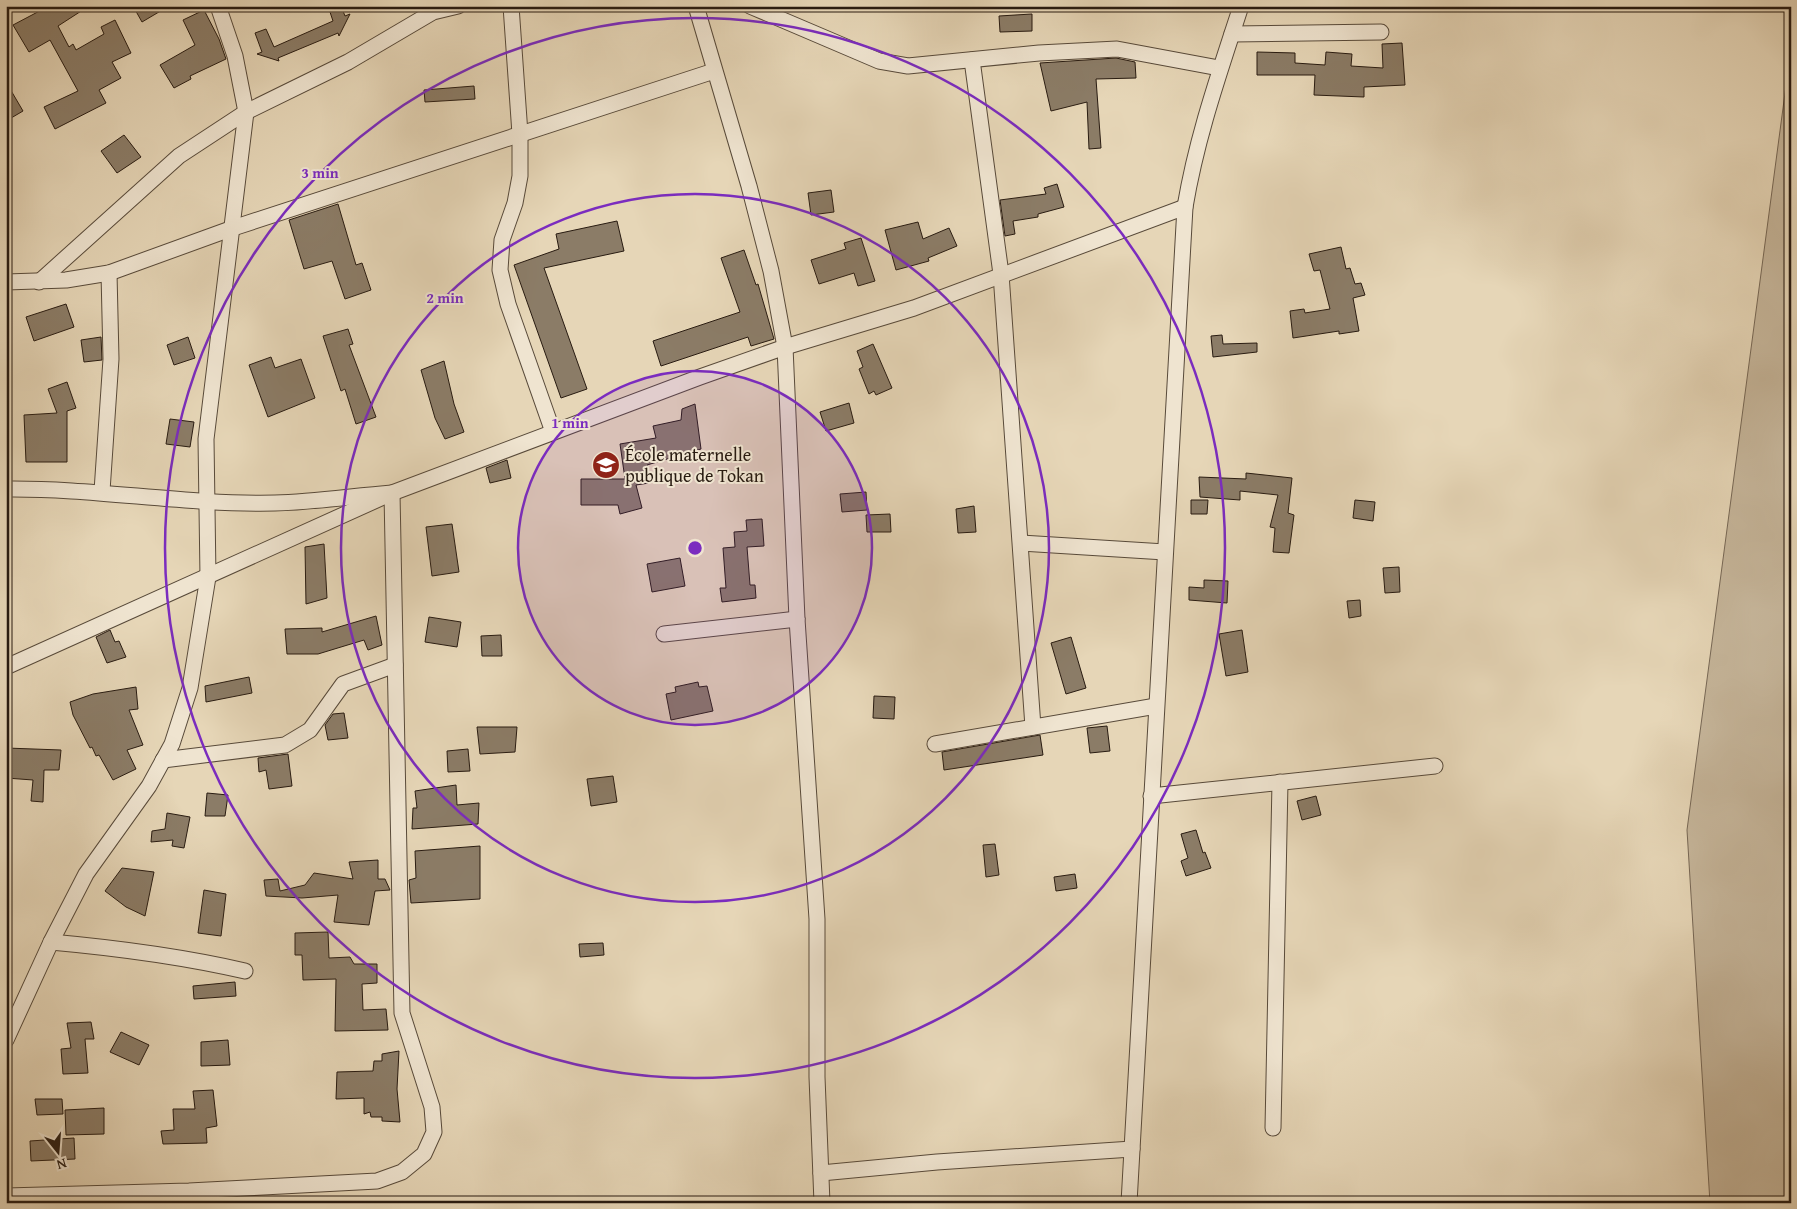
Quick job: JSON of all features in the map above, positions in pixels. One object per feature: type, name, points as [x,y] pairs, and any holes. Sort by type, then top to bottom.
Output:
[{"type":"street","points":[[6,1040],[51,942],[86,874],[149,786],[172,744],[190,688],[208,576],[206,439],[246,112],[235,56],[218,6]]},
{"type":"street","points":[[39,282],[179,156],[246,112],[348,62],[432,9],[458,6]]},
{"type":"street","points":[[511,6],[520,134],[520,176],[515,204],[502,240],[500,270],[508,304],[553,432]]},
{"type":"street","points":[[696,6],[749,186],[771,271],[785,347],[797,619],[817,919],[817,1077],[822,1203]]},
{"type":"street","points":[[750,6],[879,61],[908,66],[1039,53],[1117,50],[1219,68]]},
{"type":"street","points":[[1129,1203],[1185,207],[1194,157],[1219,68],[1242,6]]},
{"type":"street","points":[[1232,34],[1381,32]]},
{"type":"street","points":[[972,60],[1001,274],[1033,727]]},
{"type":"street","points":[[6,282],[39,282],[109,273],[233,228],[714,70]]},
{"type":"street","points":[[6,667],[392,493],[785,347],[914,308],[1185,207]]},
{"type":"street","points":[[102,491],[111,359],[109,273]]},
{"type":"street","points":[[6,489],[102,491],[207,501],[275,503],[392,493]]},
{"type":"street","points":[[6,1196],[189,1192],[377,1181],[402,1172],[424,1154],[434,1132],[432,1107],[402,1013],[392,493]]},
{"type":"street","points":[[1021,543],[1165,552]]},
{"type":"street","points":[[664,634],[797,619]]},
{"type":"street","points":[[163,760],[285,745],[310,730],[342,684],[395,665]]},
{"type":"street","points":[[935,744],[1156,706]]},
{"type":"street","points":[[1151,796],[1435,766]]},
{"type":"street","points":[[1272,1128],[1280,782]]},
{"type":"street","points":[[51,942],[140,950],[245,971]]},
{"type":"street","points":[[822,1174],[937,1162],[1132,1149]]},
{"type":"shaded area","points":[[1791,48],[1791,1203],[1710,1203],[1687,830]]},
{"type":"building","points":[[49,6],[89,6],[58,26],[69,47],[73,44],[76,50],[104,34],[101,27],[115,20],[131,53],[112,62],[121,78],[99,90],[106,103],[55,129],[44,107],[78,91],[50,40],[29,52],[13,25]]},
{"type":"building","points":[[133,6],[169,6],[142,22]]},
{"type":"building","points":[[328,6],[341,6],[345,16],[350,14],[339,36],[338,33],[278,58],[279,61],[257,54],[262,52],[255,33],[266,29],[274,47],[333,21]]},
{"type":"building","points":[[204,10],[219,39],[226,59],[190,76],[191,79],[174,88],[160,65],[195,45],[183,20]]},
{"type":"building","points":[[1032,14],[1032,31],[1000,32],[999,16]]},
{"type":"building","points":[[1402,43],[1405,85],[1364,87],[1364,97],[1314,95],[1315,75],[1257,75],[1257,52],[1295,53],[1295,63],[1325,65],[1326,52],[1352,54],[1351,66],[1383,68],[1382,44]]},
{"type":"building","points":[[1116,58],[1135,62],[1136,78],[1096,79],[1101,148],[1089,149],[1087,102],[1051,111],[1040,63]]},
{"type":"building","points":[[6,82],[23,111],[6,121]]},
{"type":"building","points":[[474,86],[475,99],[425,102],[424,90]]},
{"type":"building","points":[[124,135],[141,157],[117,173],[101,151]]},
{"type":"building","points":[[1057,184],[1064,207],[1038,214],[1038,217],[1013,221],[1015,234],[1005,236],[1000,200],[1046,194],[1044,188]]},
{"type":"building","points":[[831,190],[834,212],[811,215],[808,193]]},
{"type":"building","points":[[338,204],[356,265],[362,263],[371,290],[345,299],[332,261],[304,269],[289,220]]},
{"type":"building","points":[[617,221],[624,251],[544,268],[587,389],[561,398],[514,265],[559,249],[556,234]]},
{"type":"building","points":[[918,222],[923,239],[949,228],[957,246],[928,258],[929,261],[896,270],[885,230]]},
{"type":"building","points":[[861,238],[875,281],[858,286],[854,273],[819,284],[811,260],[846,249],[844,243]]},
{"type":"building","points":[[1341,247],[1346,269],[1350,268],[1355,284],[1361,283],[1365,295],[1353,298],[1359,331],[1339,334],[1339,331],[1293,338],[1290,311],[1304,309],[1305,313],[1330,309],[1320,270],[1314,271],[1309,254]]},
{"type":"building","points":[[744,250],[756,285],[758,284],[774,339],[751,346],[748,337],[661,366],[653,341],[740,312],[721,258]]},
{"type":"building","points":[[66,304],[74,327],[34,341],[26,317]]},
{"type":"building","points":[[348,329],[353,344],[349,345],[376,417],[356,424],[345,389],[341,391],[323,336]]},
{"type":"building","points":[[1222,335],[1223,344],[1257,343],[1257,352],[1213,357],[1211,336]]},
{"type":"building","points":[[101,337],[102,360],[84,362],[81,340]]},
{"type":"building","points":[[188,337],[195,358],[174,365],[167,345]]},
{"type":"building","points":[[873,344],[892,388],[876,395],[874,391],[869,394],[859,369],[863,367],[857,351]]},
{"type":"building","points":[[271,357],[275,368],[301,359],[315,398],[268,417],[249,365]]},
{"type":"building","points":[[444,361],[454,404],[464,432],[445,439],[435,418],[421,370]]},
{"type":"building","points":[[67,382],[76,408],[67,411],[67,462],[26,462],[24,415],[57,413],[48,389]]},
{"type":"building","points":[[849,403],[854,423],[826,431],[820,412]]},
{"type":"building","points":[[695,404],[701,449],[647,465],[649,483],[636,485],[642,508],[620,514],[618,505],[581,505],[581,479],[625,479],[620,444],[656,438],[653,426],[681,420],[682,409]]},
{"type":"building","points":[[170,419],[194,422],[190,447],[166,444]]},
{"type":"building","points":[[507,460],[511,478],[490,483],[486,468]]},
{"type":"building","points":[[1246,473],[1292,478],[1288,513],[1294,515],[1289,553],[1273,552],[1275,528],[1270,527],[1278,495],[1240,491],[1240,500],[1200,497],[1199,477],[1246,479]]},
{"type":"building","points":[[866,492],[867,510],[842,512],[840,494]]},
{"type":"building","points":[[1191,500],[1208,500],[1207,514],[1191,514]]},
{"type":"building","points":[[1355,500],[1375,502],[1373,521],[1353,518]]},
{"type":"building","points":[[974,506],[976,532],[958,533],[956,509]]},
{"type":"building","points":[[890,514],[891,532],[867,532],[866,515]]},
{"type":"building","points":[[762,519],[764,546],[747,547],[750,585],[755,585],[756,598],[722,602],[720,588],[726,588],[723,548],[735,547],[734,532],[747,531],[746,520]]},
{"type":"building","points":[[452,524],[459,572],[432,576],[426,527]]},
{"type":"building","points":[[324,544],[327,598],[306,604],[305,547]]},
{"type":"building","points":[[680,558],[685,586],[652,592],[647,564]]},
{"type":"building","points":[[1399,567],[1400,592],[1385,593],[1383,568]]},
{"type":"building","points":[[1204,580],[1228,581],[1227,603],[1189,600],[1189,587],[1204,588]]},
{"type":"building","points":[[1360,600],[1361,616],[1349,618],[1347,601]]},
{"type":"building","points":[[376,616],[382,645],[368,650],[364,640],[318,654],[287,654],[285,629],[322,628],[322,632]]},
{"type":"building","points":[[429,617],[461,622],[457,647],[425,642]]},
{"type":"building","points":[[110,630],[115,642],[119,641],[126,657],[107,663],[96,637]]},
{"type":"building","points":[[1242,630],[1248,672],[1226,676],[1219,634]]},
{"type":"building","points":[[501,635],[502,656],[482,656],[481,636]]},
{"type":"building","points":[[1071,637],[1086,688],[1066,694],[1051,643]]},
{"type":"building","points":[[249,677],[252,693],[206,702],[205,686]]},
{"type":"building","points":[[698,682],[699,687],[707,686],[713,711],[671,720],[666,694],[676,692],[675,687]]},
{"type":"building","points":[[136,687],[138,709],[129,710],[143,745],[127,750],[136,769],[113,780],[99,755],[96,756],[92,747],[90,748],[73,715],[70,702],[93,694]]},
{"type":"building","points":[[874,696],[895,697],[894,719],[873,718]]},
{"type":"building","points":[[344,713],[348,738],[328,740],[325,725],[333,714]]},
{"type":"building","points":[[1107,726],[1110,751],[1090,753],[1087,728]]},
{"type":"building","points":[[477,727],[517,727],[515,752],[480,754]]},
{"type":"building","points":[[1040,735],[1043,755],[944,770],[942,752]]},
{"type":"building","points":[[6,748],[61,750],[59,770],[44,770],[43,802],[31,801],[33,780],[6,778]]},
{"type":"building","points":[[468,749],[470,771],[448,772],[447,751]]},
{"type":"building","points":[[288,754],[292,786],[269,789],[266,770],[259,772],[258,758]]},
{"type":"building","points":[[613,776],[617,802],[591,806],[587,779]]},
{"type":"building","points":[[456,785],[457,805],[479,803],[478,824],[412,829],[413,808],[417,808],[415,791]]},
{"type":"building","points":[[207,793],[228,795],[225,816],[205,816]]},
{"type":"building","points":[[1316,796],[1321,815],[1302,820],[1297,801]]},
{"type":"building","points":[[167,813],[190,817],[184,848],[172,846],[173,840],[151,842],[152,831],[165,829]]},
{"type":"building","points":[[1196,830],[1203,853],[1205,852],[1211,868],[1186,876],[1181,861],[1188,858],[1181,834]]},
{"type":"building","points":[[995,844],[999,875],[986,877],[983,845]]},
{"type":"building","points":[[480,846],[480,899],[411,903],[409,880],[416,878],[415,851]]},
{"type":"building","points":[[378,860],[378,879],[385,879],[390,890],[375,891],[369,925],[334,922],[338,895],[302,898],[266,896],[264,880],[278,879],[280,891],[305,885],[314,873],[353,879],[349,862]]},
{"type":"building","points":[[122,868],[154,872],[145,916],[126,907],[105,891]]},
{"type":"building","points":[[1075,874],[1077,888],[1056,891],[1054,877]]},
{"type":"building","points":[[204,890],[226,894],[221,936],[198,933]]},
{"type":"building","points":[[328,932],[329,958],[350,957],[354,964],[377,964],[377,983],[362,984],[363,1010],[386,1009],[388,1030],[335,1031],[336,979],[303,980],[302,955],[295,955],[295,933]]},
{"type":"building","points":[[603,943],[604,955],[580,957],[579,944]]},
{"type":"building","points":[[235,982],[236,996],[194,999],[193,986]]},
{"type":"building","points":[[91,1022],[94,1039],[85,1039],[88,1073],[63,1074],[61,1049],[71,1048],[67,1023]]},
{"type":"building","points":[[121,1032],[149,1045],[139,1065],[110,1052]]},
{"type":"building","points":[[228,1040],[230,1065],[201,1066],[201,1042]]},
{"type":"building","points":[[399,1051],[397,1089],[400,1122],[382,1121],[382,1117],[371,1117],[370,1112],[364,1114],[364,1098],[336,1099],[337,1072],[373,1071],[374,1061],[382,1061],[382,1054]]},
{"type":"building","points":[[213,1090],[217,1126],[206,1128],[207,1143],[163,1144],[161,1131],[174,1130],[173,1109],[195,1109],[193,1091]]},
{"type":"building","points":[[35,1099],[62,1099],[63,1114],[37,1115]]},
{"type":"building","points":[[104,1108],[104,1134],[66,1135],[65,1110]]},
{"type":"building","points":[[74,1138],[75,1159],[31,1161],[30,1141]]},
{"type":"place","name":"École maternelle publique de Tokan","points":[[606,465]]}]
